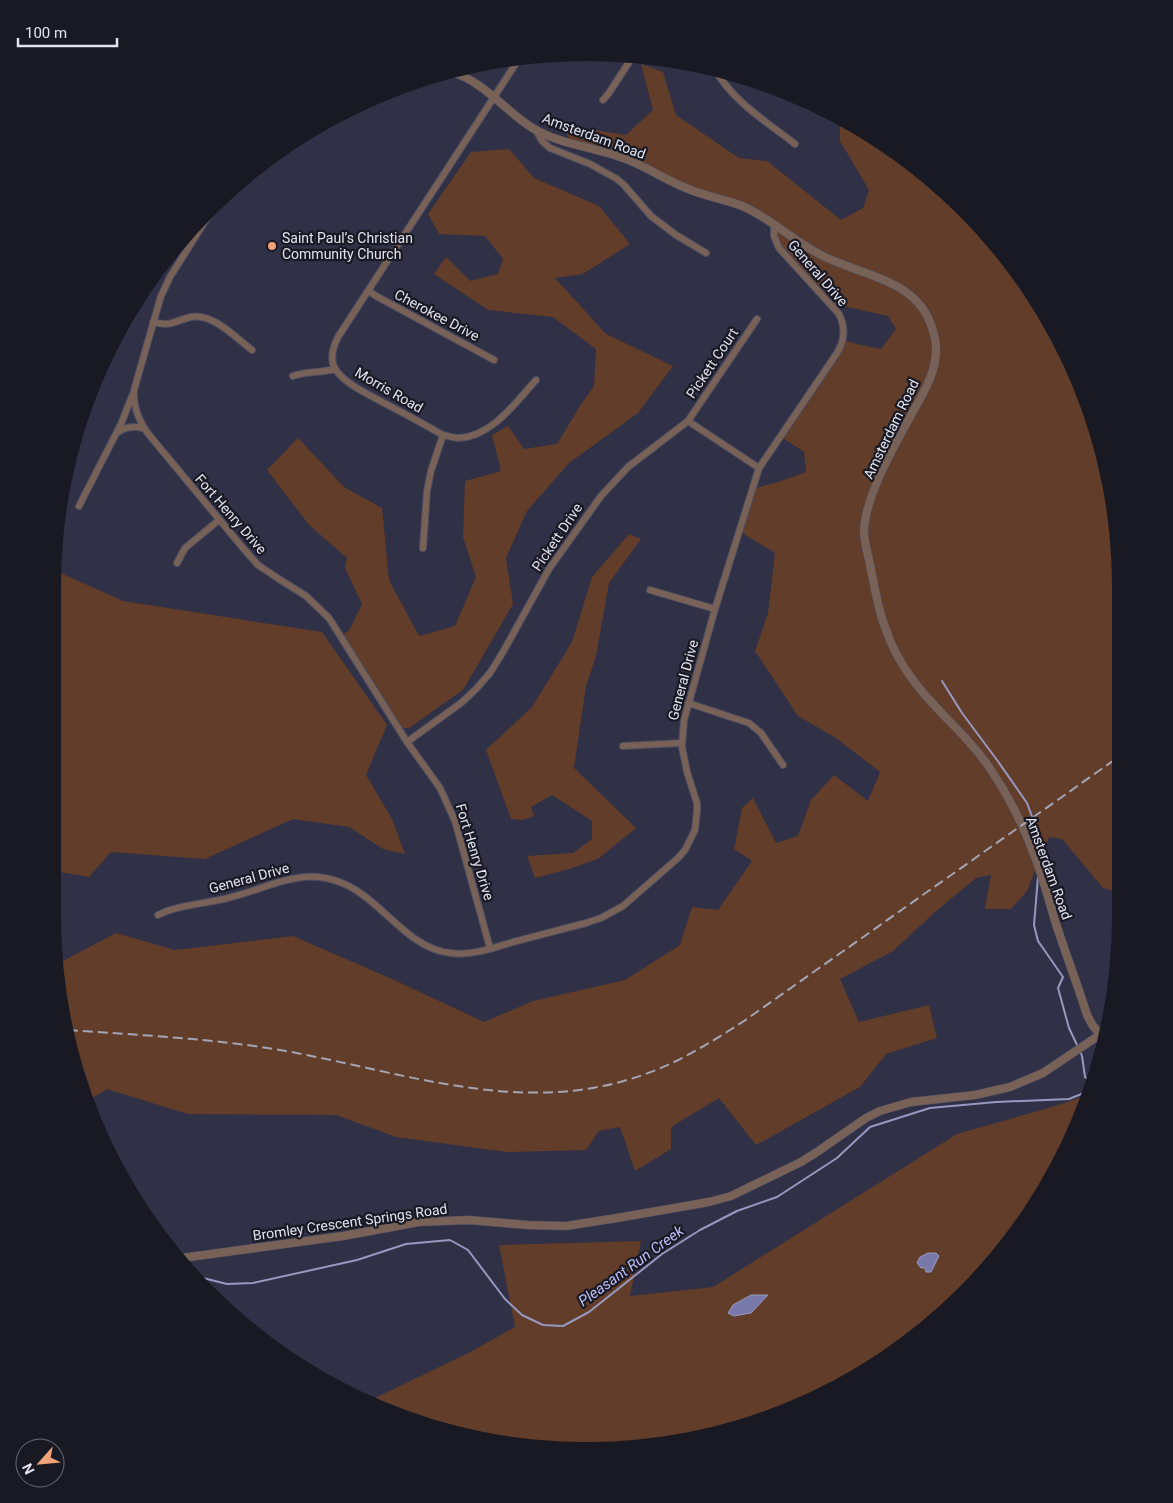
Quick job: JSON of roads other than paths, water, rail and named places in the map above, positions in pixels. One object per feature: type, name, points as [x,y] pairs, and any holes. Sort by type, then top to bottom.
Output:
[{"type":"street","points":[[603,100],[628,63]]},
{"type":"street","name":"Morris Road","points":[[514,67],[338,337],[333,347],[333,363],[335,369],[343,378],[364,391],[443,435],[457,438],[478,434],[488,429],[536,380]]},
{"type":"street","name":"Amsterdam Road","points":[[463,76],[476,83],[536,130],[571,144],[639,164],[685,188],[742,206],[822,256],[902,288],[916,299],[927,314],[936,340],[934,368],[886,464],[873,495],[866,522],[864,535],[879,604],[890,641],[906,670],[914,682],[990,767],[1018,816],[1034,855],[1087,1015],[1093,1026],[1099,1030]]},
{"type":"street","points":[[722,79],[729,90],[743,103],[795,144]]},
{"type":"street","points":[[536,130],[542,141],[550,148],[590,164],[617,179],[651,216],[676,235],[706,253]]},
{"type":"street","name":"General Drive","points":[[158,915],[171,909],[226,898],[295,878],[311,876],[328,878],[346,884],[364,895],[417,940],[433,949],[460,954],[490,948],[601,918],[623,906],[678,858],[685,850],[694,830],[697,811],[697,803],[687,772],[682,743],[684,720],[715,609],[759,468],[842,345],[844,334],[843,324],[838,314],[779,248],[774,236],[774,225]]},
{"type":"street","name":"Fort Henry Drive","points":[[196,235],[170,277],[161,296],[134,390],[133,399],[136,412],[143,428],[258,565],[306,596],[328,618],[407,742],[440,788],[455,821],[490,948]]},
{"type":"street","name":"Cherokee Drive","points":[[369,290],[376,296],[494,360]]},
{"type":"street","points":[[153,322],[169,325],[196,316],[210,318],[252,350]]},
{"type":"street","name":"Pickett Court","points":[[688,421],[757,319]]},
{"type":"street","points":[[293,376],[335,369]]},
{"type":"street","points":[[79,506],[117,432],[134,390]]},
{"type":"street","points":[[688,421],[759,468]]},
{"type":"street","name":"Pickett Drive","points":[[407,742],[461,703],[490,673],[549,569],[601,496],[628,467],[688,421]]},
{"type":"street","points":[[117,432],[136,426],[143,428]]},
{"type":"street","points":[[423,548],[427,492],[431,471],[443,435]]},
{"type":"street","points":[[177,562],[185,548],[219,520]]},
{"type":"street","points":[[650,590],[715,609]]},
{"type":"street","points":[[688,704],[749,723],[761,733],[783,765]]},
{"type":"street","points":[[623,746],[682,743]]},
{"type":"street","name":"Bromley Crescent Springs Road","points":[[187,1257],[343,1236],[419,1222],[469,1220],[566,1226],[714,1201],[731,1196],[801,1162],[866,1118],[880,1111],[911,1102],[975,1095],[1010,1087],[1043,1073],[1098,1036]]},
{"type":"water","points":[[928,1253],[936,1253],[939,1256],[931,1272],[926,1272],[925,1268],[921,1268],[917,1263],[920,1257]]},
{"type":"water","points":[[751,1295],[768,1295],[751,1313],[734,1316],[728,1313],[733,1305]]},
{"type":"waterway","points":[[942,681],[962,713],[1027,803],[1041,841],[1040,860]]},
{"type":"waterway","points":[[1038,877],[1034,925],[1038,941],[1063,977],[1058,988],[1069,1028],[1078,1047]]},
{"type":"waterway","points":[[1080,1051],[1086,1078]]},
{"type":"waterway","name":"Pleasant Run Creek","points":[[207,1279],[227,1284],[253,1283],[357,1260],[406,1244],[450,1240],[468,1250],[505,1299],[522,1315],[543,1325],[563,1326],[589,1312],[662,1254],[700,1230],[737,1211],[777,1197],[837,1158],[870,1127],[930,1108],[996,1102],[1069,1099],[1081,1094]]},
{"type":"railway","points":[[74,1030],[171,1037],[248,1045],[318,1057],[450,1085],[494,1091],[538,1093],[583,1089],[627,1080],[673,1062],[702,1047],[744,1021],[1112,762]]},
{"type":"place","name":"Saint Paul’s Christian Community Church","points":[[272,246]]}]
